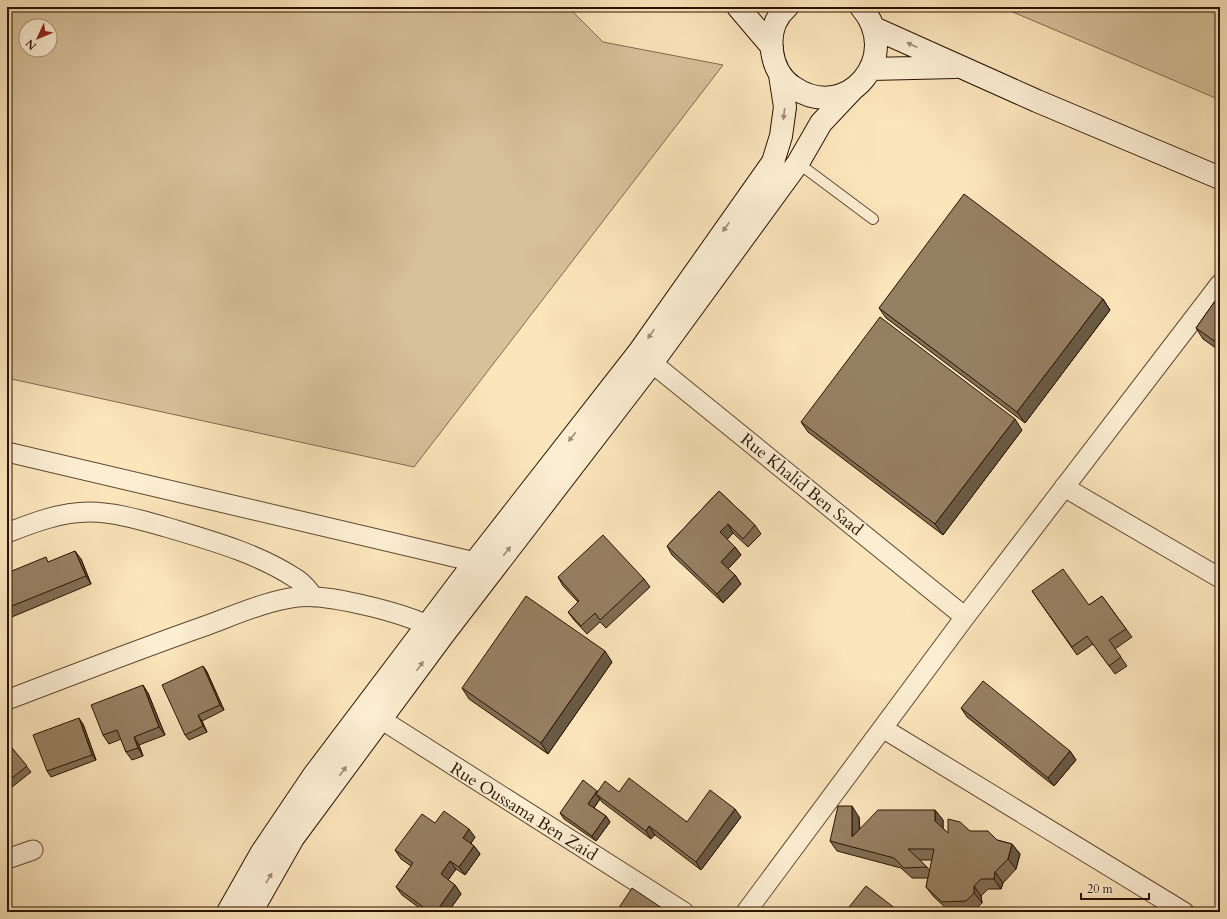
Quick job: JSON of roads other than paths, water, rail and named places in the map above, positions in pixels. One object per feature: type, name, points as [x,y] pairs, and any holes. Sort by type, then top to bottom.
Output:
[{"type":"street","points":[[738,7],[772,47]]},
{"type":"street","points":[[787,7],[776,20],[772,33],[773,61],[780,75],[788,84],[800,92],[813,97],[827,98],[840,95],[853,89]]},
{"type":"street","points":[[251,912],[293,838],[373,714],[436,629],[645,357],[798,162],[821,123],[853,89],[864,80],[871,69],[876,56],[877,42],[874,28],[868,16],[861,7]]},
{"type":"street","points":[[874,28],[960,67],[1220,178]]},
{"type":"street","points":[[871,69],[960,67]]},
{"type":"street","points":[[645,357],[773,162],[782,136],[785,107],[780,75]]},
{"type":"street","points":[[746,912],[884,729],[965,617],[1220,284]]},
{"type":"street","name":"Rue Khalid Ben Saad","points":[[645,357],[965,617]]},
{"type":"street","points":[[7,452],[483,568]]},
{"type":"street","points":[[1064,487],[1220,578]]},
{"type":"street","points":[[7,533],[55,517],[89,512],[121,516],[193,535],[255,558],[297,578],[314,597]]},
{"type":"street","points":[[7,700],[133,651],[269,603],[299,597],[314,597],[357,603],[436,629]]},
{"type":"street","points":[[228,912],[262,852],[287,813],[373,714]]},
{"type":"street","name":"Rue Oussama Ben Zaid","points":[[373,714],[684,912]]},
{"type":"street","points":[[884,729],[1184,912]]},
{"type":"street","points":[[7,859],[33,850]]},
{"type":"lane","points":[[798,162],[873,219]]}]
